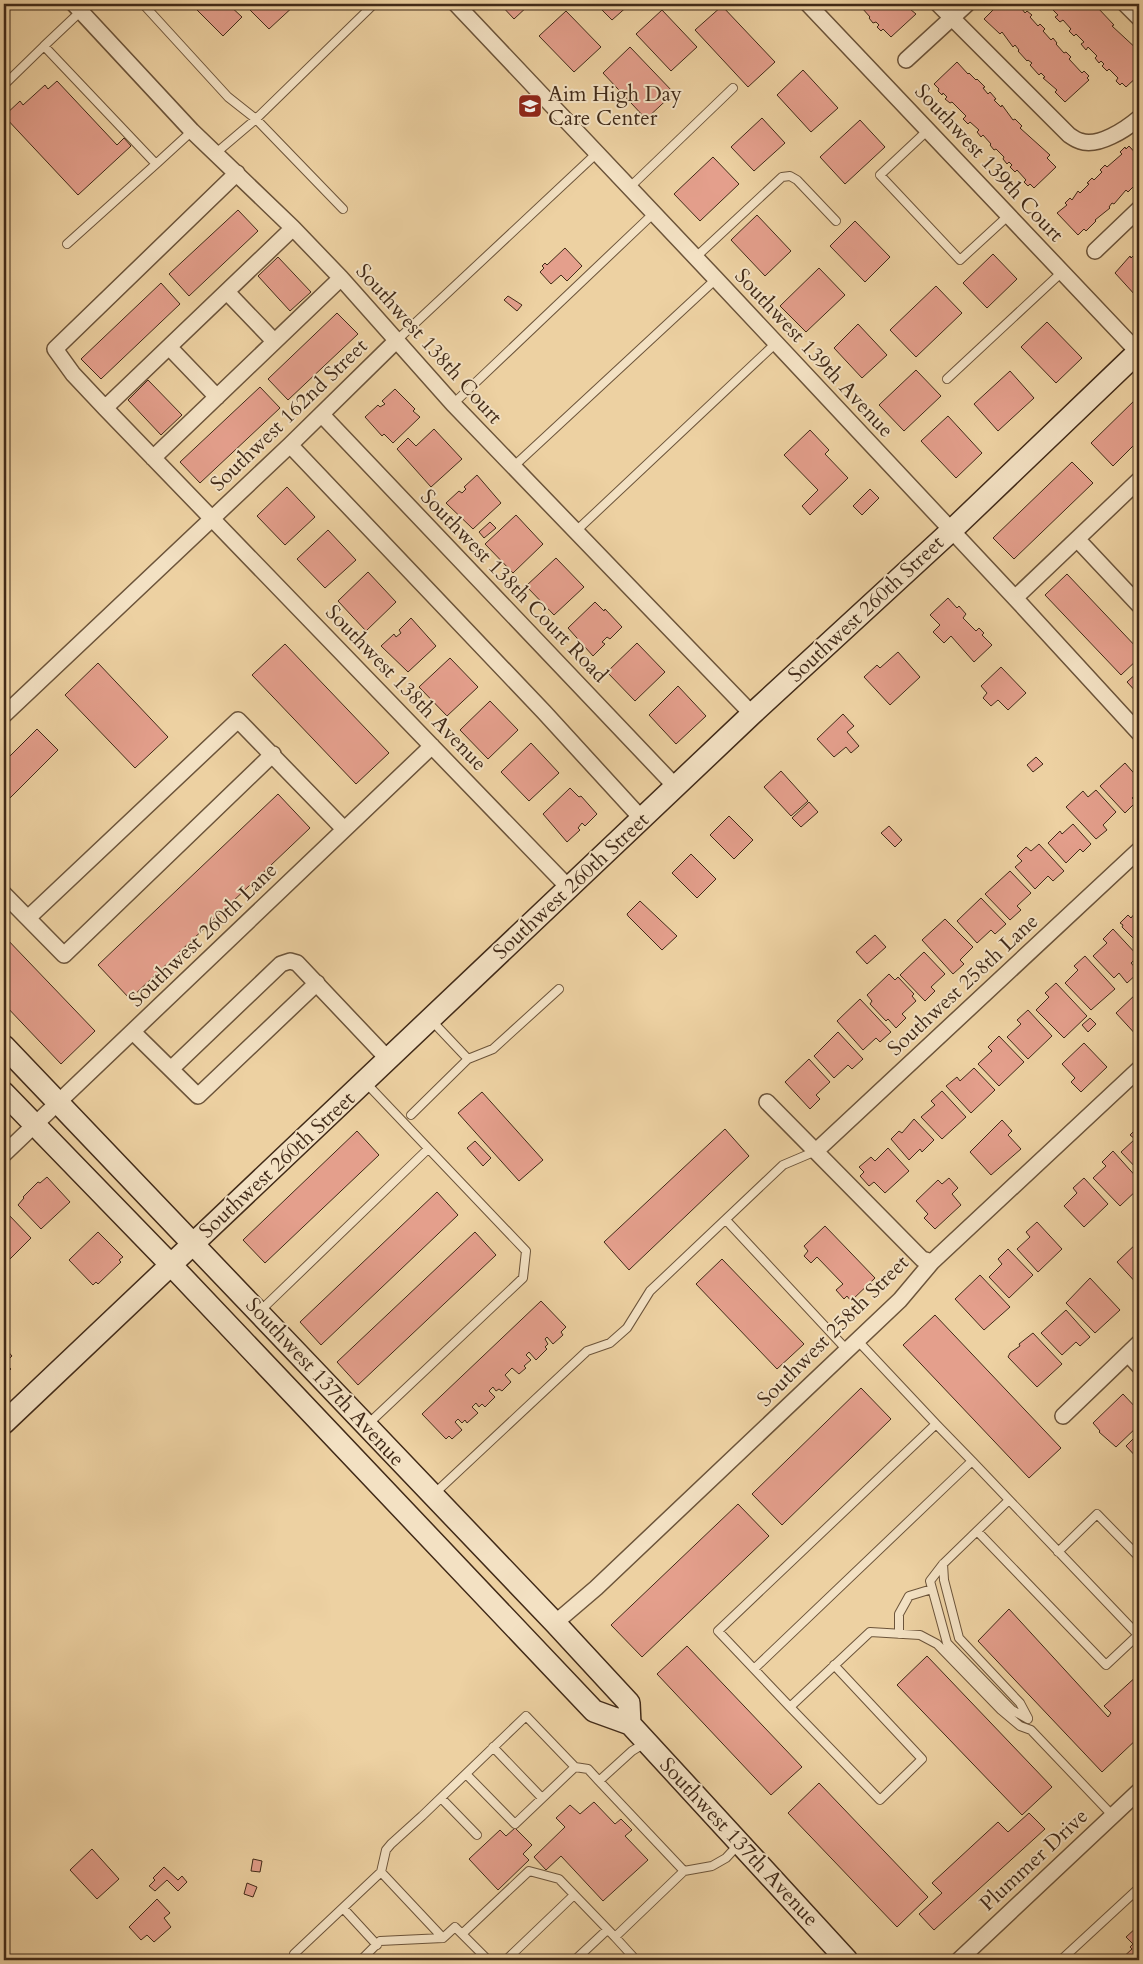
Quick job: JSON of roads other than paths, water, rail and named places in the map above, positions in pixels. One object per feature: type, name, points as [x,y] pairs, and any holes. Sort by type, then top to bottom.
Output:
[{"type":"main road","name":"Southwest 260th Street","points":[[4,1423],[752,714],[952,530],[1139,351]]},
{"type":"main road","name":"Southwest 137th Avenue","points":[[4,1046],[555,1623],[628,1703],[630,1724]]},
{"type":"main road","name":"Southwest 137th Avenue","points":[[4,1093],[594,1711],[630,1724],[847,1960]]},
{"type":"street","name":"Southwest 139th Avenue","points":[[456,4],[952,530],[1139,733]]},
{"type":"street","name":"Southwest 139th Court","points":[[808,4],[1139,351]]},
{"type":"street","points":[[938,4],[1069,135],[1080,142],[1090,143],[1102,140],[1137,125]]},
{"type":"street","points":[[906,60],[967,4]]},
{"type":"street","points":[[1126,4],[1139,18]]},
{"type":"street","name":"Southwest 138th Court","points":[[77,7],[192,131],[293,228],[453,404],[752,714]]},
{"type":"street","name":"Southwest 138th Avenue","points":[[236,173],[55,349],[73,374],[105,408],[569,888]]},
{"type":"street","points":[[1095,251],[1139,209]]},
{"type":"street","points":[[105,408],[293,228]]},
{"type":"street","points":[[153,458],[340,278]]},
{"type":"street","points":[[226,292],[274,341]]},
{"type":"street","name":"Southwest 162nd Street","points":[[4,715],[322,415],[396,341]]},
{"type":"street","points":[[169,346],[217,397]]},
{"type":"street","name":"Southwest 138th Court Road","points":[[322,415],[676,787]]},
{"type":"street","points":[[290,445],[537,704],[642,819]]},
{"type":"street","points":[[1015,598],[1139,480]]},
{"type":"street","points":[[1077,539],[1139,605]]},
{"type":"street","points":[[28,918],[238,720],[344,829]]},
{"type":"street","name":"Southwest 260th Lane","points":[[4,1154],[432,746]]},
{"type":"street","points":[[4,894],[64,955],[273,754]]},
{"type":"street","name":"Southwest 258th Lane","points":[[816,1151],[1139,850]]},
{"type":"street","points":[[171,1069],[281,964],[290,961],[297,963],[388,1059]]},
{"type":"street","points":[[133,1032],[198,1096],[317,983]]},
{"type":"street","name":"Southwest 258th Street","points":[[555,1623],[596,1588],[852,1346],[900,1300],[932,1262],[1139,1069]]},
{"type":"street","points":[[768,1102],[922,1259],[932,1262]]},
{"type":"street","points":[[1063,1416],[1139,1343]]},
{"type":"street","points":[[1128,1354],[1139,1366]]},
{"type":"street","name":"Plummer Drive","points":[[959,1960],[1139,1791]]},
{"type":"lane","points":[[154,4],[146,7],[228,97],[256,119],[343,209]]},
{"type":"lane","points":[[216,153],[256,119],[374,4]]},
{"type":"lane","points":[[4,85],[44,46],[77,7]]},
{"type":"lane","points":[[44,46],[156,164]]},
{"type":"lane","points":[[630,187],[733,88]]},
{"type":"lane","points":[[928,130],[880,175],[960,260],[1009,215]]},
{"type":"lane","points":[[67,244],[192,131]]},
{"type":"lane","points":[[396,341],[597,153]]},
{"type":"lane","points":[[696,257],[782,177],[790,176],[797,180],[836,221]]},
{"type":"lane","points":[[453,404],[654,213]]},
{"type":"lane","points":[[947,379],[1062,272]]},
{"type":"lane","points":[[513,467],[716,279]]},
{"type":"lane","points":[[575,532],[776,343]]},
{"type":"lane","points":[[411,1115],[468,1059],[493,1049],[559,989]]},
{"type":"lane","points":[[430,1019],[468,1059]]},
{"type":"lane","points":[[364,1082],[526,1251],[523,1278],[366,1426]]},
{"type":"lane","points":[[259,1312],[428,1148]]},
{"type":"lane","points":[[433,1495],[587,1351],[610,1343],[627,1328],[650,1291],[783,1165],[816,1151]]},
{"type":"lane","points":[[726,1220],[852,1346],[936,1424],[1139,1634],[1106,1665],[977,1531]]},
{"type":"lane","points":[[834,1665],[922,1759],[880,1800],[718,1631],[936,1424]]},
{"type":"lane","points":[[754,1669],[972,1461]]},
{"type":"lane","points":[[1009,1500],[943,1564],[930,1581],[947,1643],[1012,1710],[1028,1718]]},
{"type":"lane","points":[[1058,1552],[1097,1514],[1139,1558]]},
{"type":"lane","points":[[943,1564],[944,1580],[959,1638],[1020,1703],[1028,1718],[1031,1730]]},
{"type":"lane","points":[[899,1634],[899,1614],[910,1596],[932,1589]]},
{"type":"lane","points":[[790,1707],[870,1632],[920,1635],[937,1644],[1000,1710],[1020,1726],[1031,1730],[1113,1816]]},
{"type":"lane","points":[[300,1960],[294,1954],[381,1872],[386,1850],[391,1844],[526,1716],[576,1767],[588,1770],[684,1871]]},
{"type":"lane","points":[[599,1781],[632,1751],[647,1742]]},
{"type":"lane","points":[[493,1747],[542,1798]]},
{"type":"lane","points":[[466,1774],[515,1824],[576,1767]]},
{"type":"lane","points":[[441,1798],[478,1835]]},
{"type":"lane","points":[[614,1937],[684,1871],[712,1866],[726,1858],[740,1843]]},
{"type":"lane","points":[[462,1934],[529,1871],[559,1879],[636,1960]]},
{"type":"lane","points":[[381,1872],[443,1938]]},
{"type":"lane","points":[[1061,1960],[1139,1888]]},
{"type":"lane","points":[[506,1960],[574,1895]]},
{"type":"lane","points":[[343,1908],[377,1944]]},
{"type":"lane","points":[[361,1960],[380,1941],[443,1938],[455,1927],[488,1960]]},
{"type":"lane","points":[[575,1960],[607,1930]]},
{"type":"place","name":"Aim High Day Care Center","points":[[530,106]]}]
